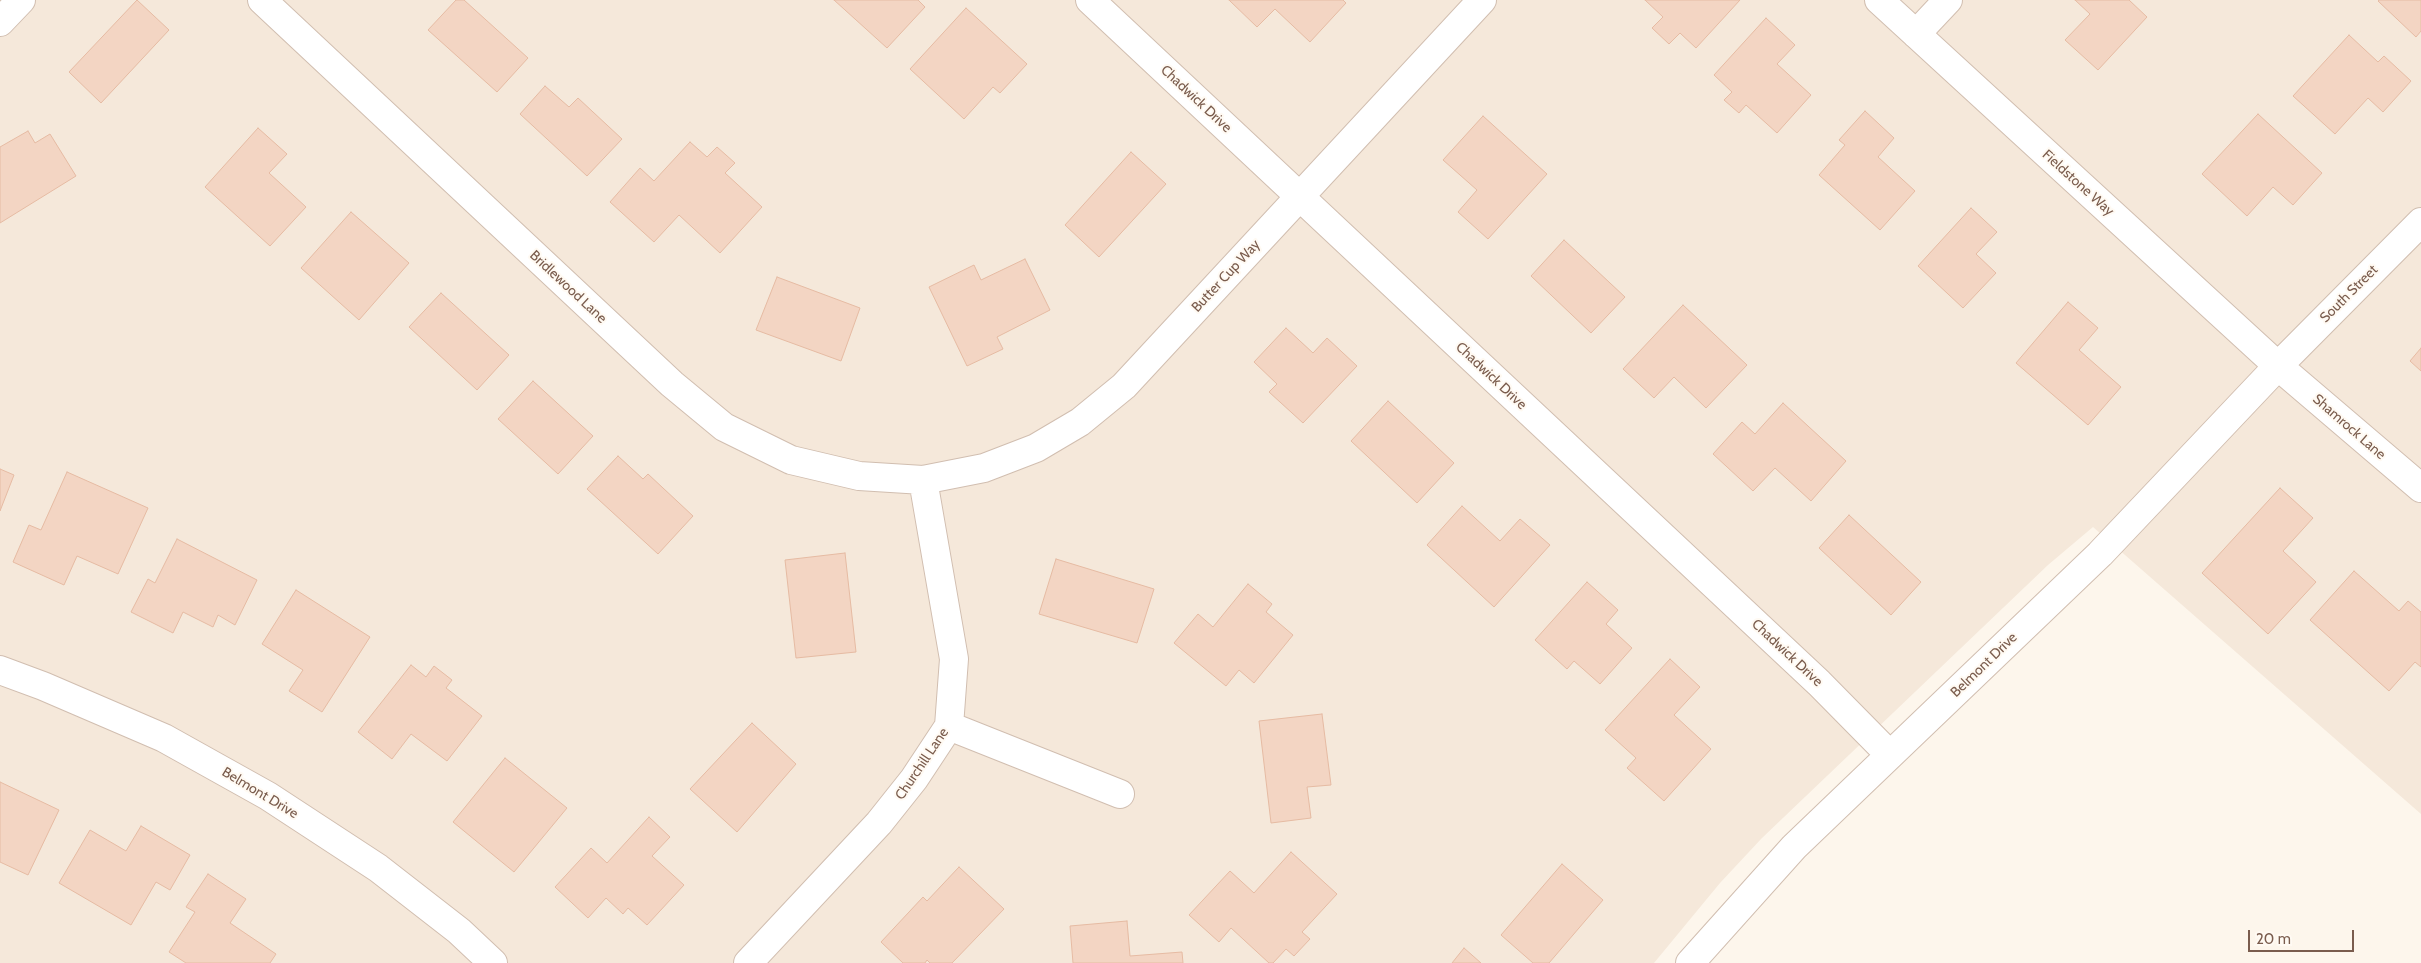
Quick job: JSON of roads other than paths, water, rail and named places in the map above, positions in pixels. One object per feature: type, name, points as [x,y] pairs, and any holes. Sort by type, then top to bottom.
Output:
[{"type":"street","points":[[0,22],[21,0]]},
{"type":"street","name":"Bridlewood Lane","points":[[262,0],[672,384],[724,427],[792,460],[859,476],[923,480]]},
{"type":"street","name":"Chadwick Drive","points":[[1090,0],[1812,676],[1890,754]]},
{"type":"street","name":"Butter Cup Way","points":[[923,480],[984,468],[1036,448],[1080,422],[1124,386],[1482,0]]},
{"type":"street","name":"Fieldstone Way","points":[[1879,0],[2278,366]]},
{"type":"street","points":[[1916,34],[1948,0]]},
{"type":"street","name":"South Street","points":[[2278,366],[2421,222]]},
{"type":"street","name":"Shamrock Lane","points":[[2278,366],[2421,488]]},
{"type":"street","name":"Belmont Drive","points":[[1690,963],[1794,847],[2100,554],[2278,366]]},
{"type":"street","name":"Churchill Lane","points":[[748,963],[879,822],[914,779],[949,726],[954,659],[923,480]]},
{"type":"street","name":"Belmont Drive","points":[[0,670],[43,686],[164,738],[268,796],[378,868],[459,931],[493,963]]},
{"type":"street","points":[[949,726],[1120,794]]}]
